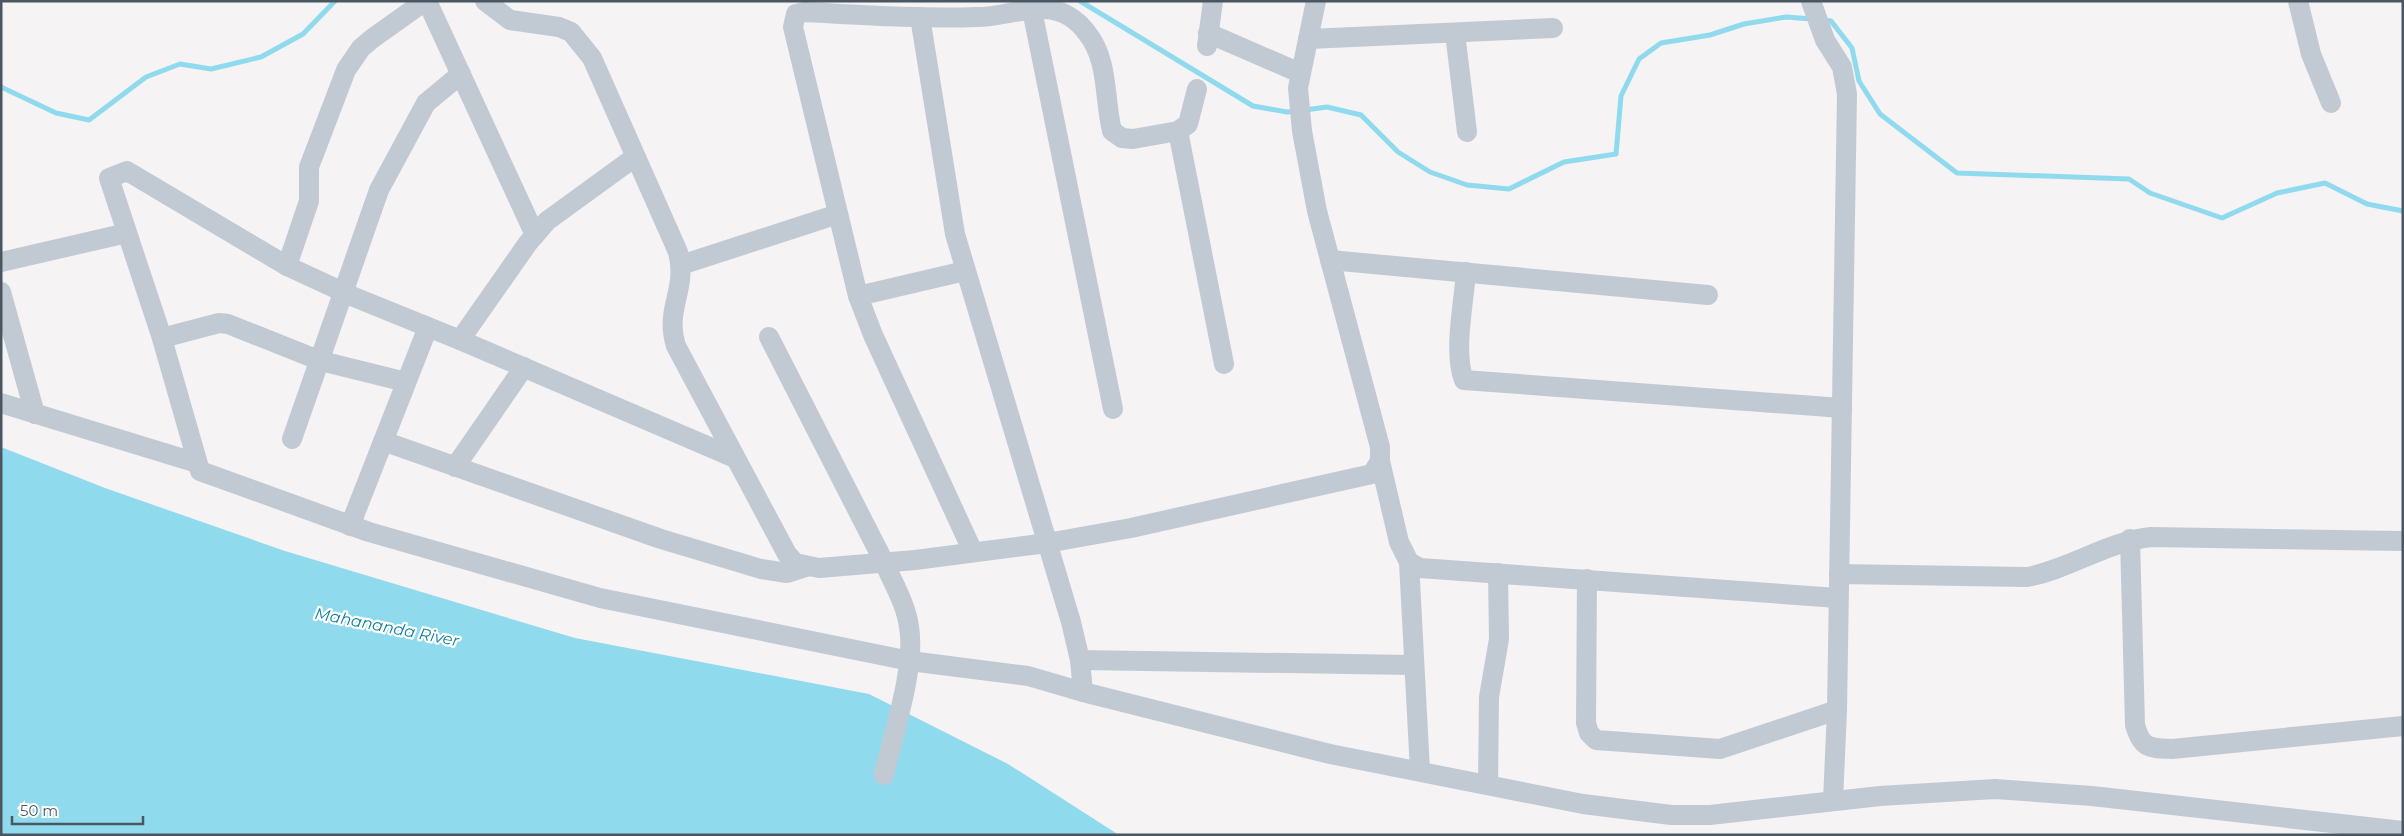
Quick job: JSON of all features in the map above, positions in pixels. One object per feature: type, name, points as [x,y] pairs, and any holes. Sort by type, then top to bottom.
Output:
[{"type":"street","points":[[287,266],[309,201],[308,167],[346,70],[361,48],[426,1],[535,235]]},
{"type":"street","points":[[485,1],[510,20],[559,27],[571,32],[592,58],[678,252],[681,264],[681,282],[671,315],[671,331],[676,346],[787,554],[795,563],[806,567],[819,568],[884,562],[1047,542],[1131,528],[1356,479],[1372,474],[1380,461]]},
{"type":"street","points":[[1213,1],[1208,40],[1299,80]]},
{"type":"street","points":[[1316,1],[1299,80],[1302,130],[1317,211],[1380,447],[1380,461],[1399,542],[1409,562],[1412,664],[1420,772]]},
{"type":"street","points":[[1811,1],[1820,29],[1830,50],[1842,67],[1847,94],[1837,710],[1832,801]]},
{"type":"street","points":[[2298,1],[2311,54],[2331,103]]},
{"type":"street","points":[[973,552],[873,335],[858,296],[793,27],[794,8],[805,12],[920,18],[947,9],[979,17],[1061,8],[1074,19],[1095,44],[1100,58],[1112,131],[1122,138],[1133,139],[1178,131],[1188,124],[1197,89]]},
{"type":"street","points":[[1032,10],[1113,409]]},
{"type":"street","points":[[920,18],[946,186],[965,271],[1071,622],[1080,660],[1083,692]]},
{"type":"street","points":[[1308,39],[1553,28]]},
{"type":"street","points":[[1454,33],[1467,132]]},
{"type":"street","points":[[292,439],[321,361],[379,190],[426,103],[461,74]]},
{"type":"street","points":[[1178,131],[1224,364]]},
{"type":"street","points":[[460,340],[547,221],[635,157]]},
{"type":"street","points":[[735,458],[287,266],[125,171],[111,176],[109,179],[162,338],[197,463],[202,473],[350,526],[600,598],[910,661],[1003,671],[1028,676],[1083,692],[1330,754],[1583,804],[1671,816],[1749,812],[1832,801],[1995,789],[2033,790],[2403,831]]},
{"type":"street","points":[[681,264],[838,214]]},
{"type":"street","points":[[1,262],[127,232]]},
{"type":"street","points":[[1330,260],[1708,295]]},
{"type":"street","points":[[858,296],[965,271]]},
{"type":"street","points":[[1466,272],[1459,356],[1464,380],[1842,408]]},
{"type":"street","points":[[1,292],[35,414]]},
{"type":"street","points":[[162,338],[219,323],[228,324],[321,361],[406,382]]},
{"type":"street","points":[[350,526],[428,327]]},
{"type":"street","points":[[769,337],[884,562],[897,590],[909,625],[910,661],[884,775]]},
{"type":"street","points":[[455,467],[524,367]]},
{"type":"street","points":[[1,404],[197,463]]},
{"type":"street","points":[[383,441],[661,538],[761,569],[787,573],[806,567]]},
{"type":"street","points":[[1839,574],[2027,577],[2049,573],[2108,546],[2130,539],[2182,537],[2403,541]]},
{"type":"street","points":[[2130,539],[2135,725],[2139,740],[2150,748],[2172,749],[2403,726]]},
{"type":"street","points":[[1409,562],[1420,568],[1434,570],[1587,579],[1838,598]]},
{"type":"street","points":[[1488,786],[1490,696],[1499,639],[1498,573]]},
{"type":"street","points":[[1587,579],[1586,723],[1590,733],[1596,740],[1720,749],[1837,710]]},
{"type":"street","points":[[1080,660],[1412,664]]},
{"type":"water","name":"Mahananda River","points":[[1,447],[105,488],[285,551],[575,638],[869,694],[1008,764],[1119,835],[1,835]]},
{"type":"waterway","points":[[1,87],[56,113],[89,120],[146,77],[180,64],[211,69],[261,57],[303,34],[335,1]]},
{"type":"waterway","points":[[1080,1],[1253,106],[1287,112],[1297,111]]},
{"type":"waterway","points":[[1305,110],[1327,107],[1361,115],[1398,152],[1430,172],[1467,185],[1509,189],[1564,162],[1616,154],[1621,96],[1639,59],[1661,43],[1710,35],[1744,24],[1786,17],[1812,19]]},
{"type":"waterway","points":[[1823,20],[1831,21],[1852,48],[1859,81],[1880,114],[1957,173],[2129,179],[2150,193],[2222,218],[2277,193],[2325,183],[2367,204],[2403,211]]}]
